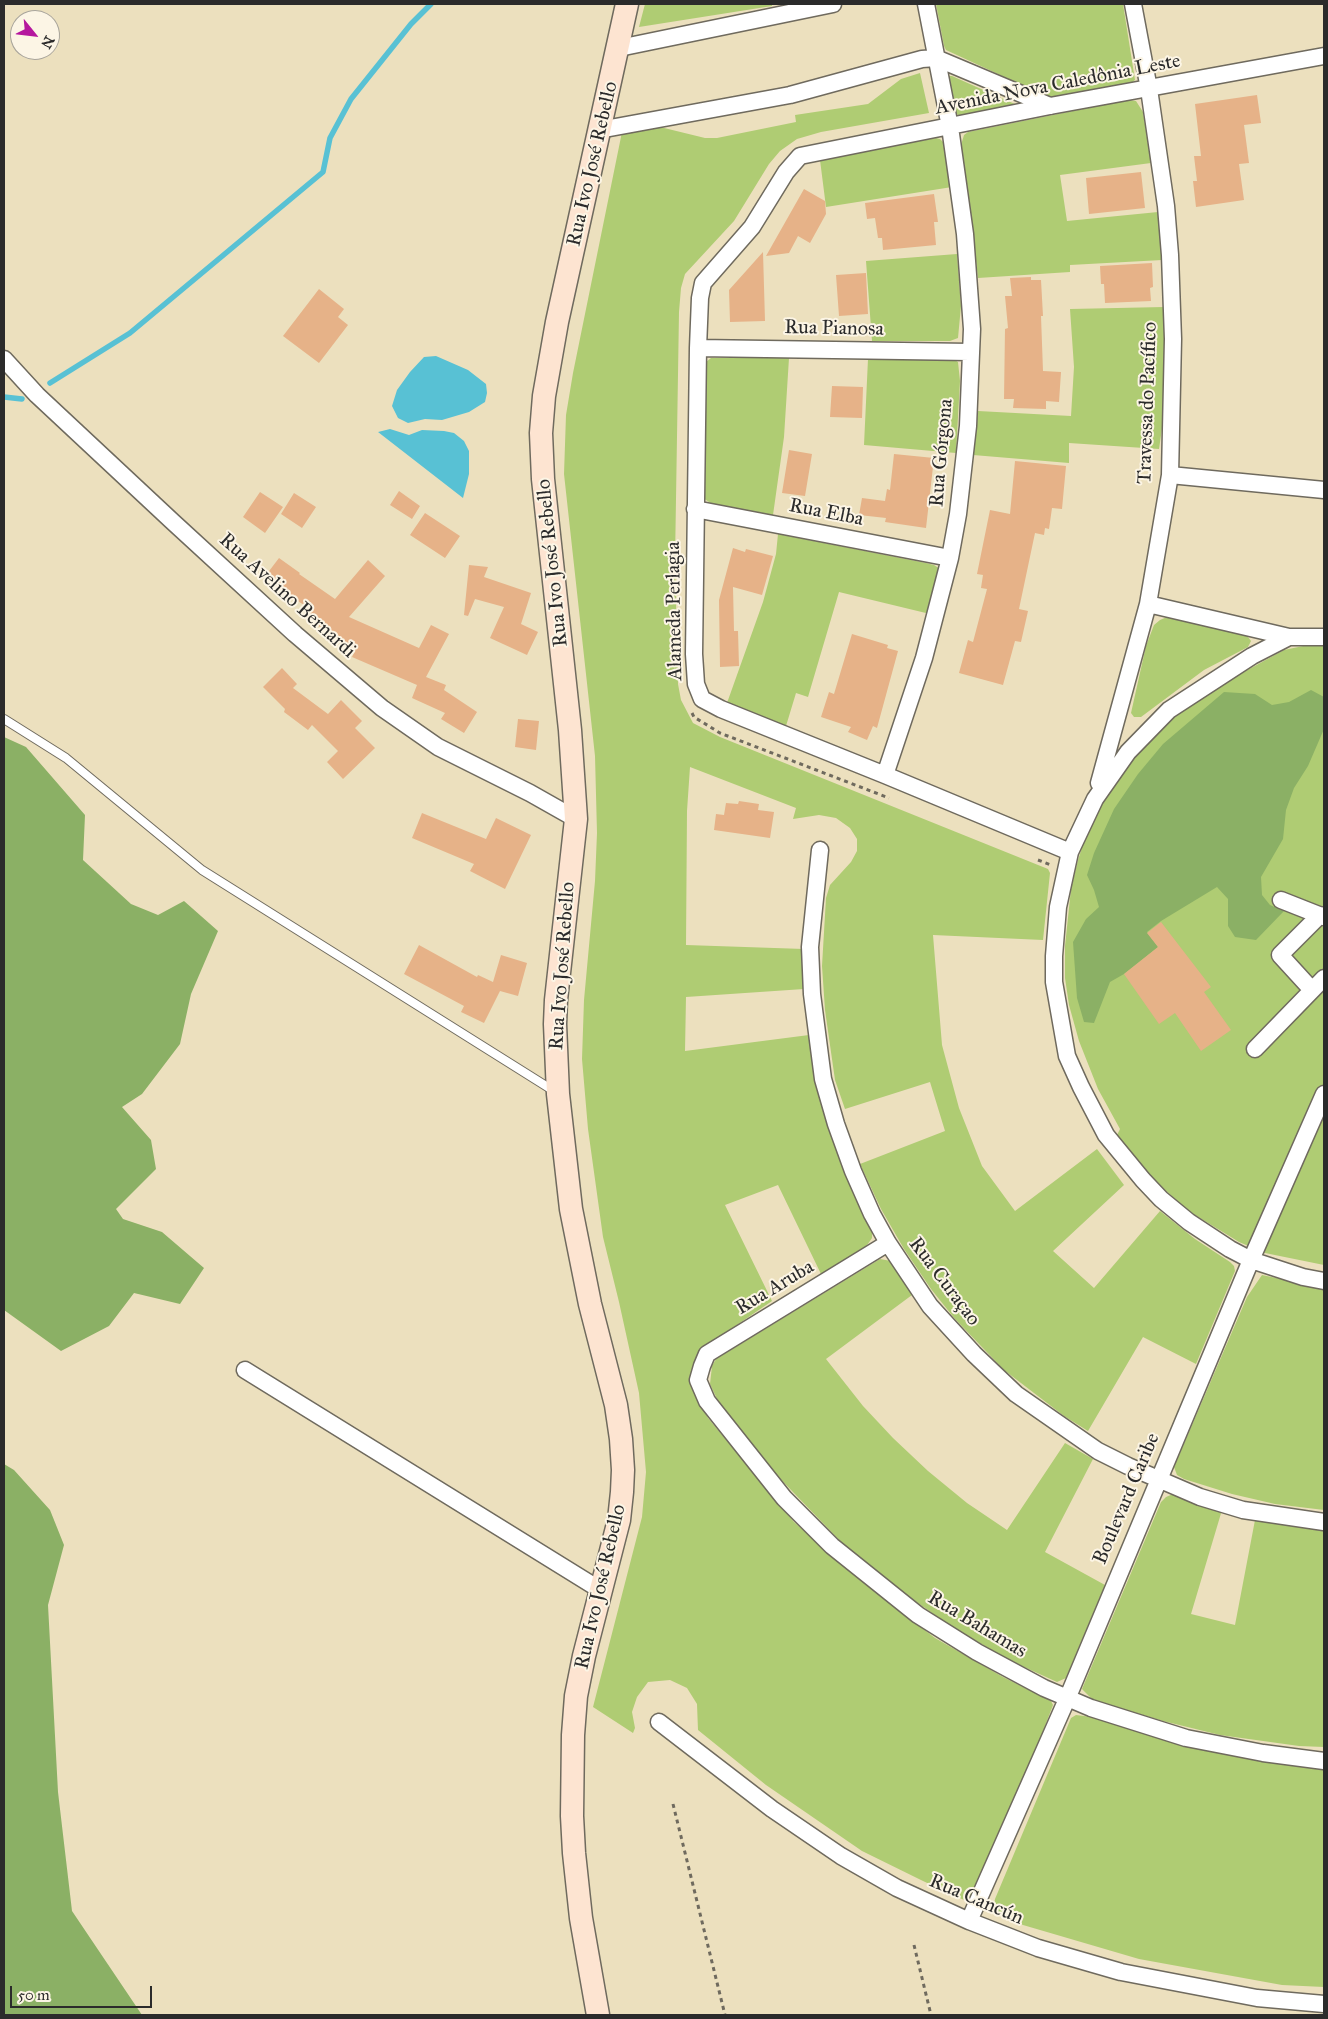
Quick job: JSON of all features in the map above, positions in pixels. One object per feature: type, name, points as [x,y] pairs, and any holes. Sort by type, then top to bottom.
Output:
[{"type":"street","name":"Rua Ivo José Rebello","points":[[598,2015],[581,1918],[574,1853],[572,1761],[576,1696],[584,1656],[613,1549],[620,1511],[622,1492],[621,1440],[616,1405],[590,1304],[571,1209],[558,1094],[555,1024],[556,1000],[576,819],[570,730],[543,479],[542,433],[544,396],[556,332],[627,4]]},
{"type":"street","points":[[619,48],[832,4]]},
{"type":"street","name":"Rua Górgona","points":[[886,775],[924,658],[950,558],[965,465],[968,426],[970,287],[965,234],[950,127],[926,4]]},
{"type":"street","name":"Travessa do Pacífico","points":[[1094,799],[1148,604],[1170,475],[1173,339],[1166,206],[1149,89],[1133,4]]},
{"type":"street","name":"Avenida Nova Caledônia Leste","points":[[800,156],[1050,106],[1324,56]]},
{"type":"street","points":[[600,130],[790,96],[922,59],[936,58],[1050,106]]},
{"type":"street","name":"Alameda Perlagia","points":[[800,156],[786,172],[752,227],[703,283],[700,298],[695,510],[694,654],[696,684],[702,699],[721,709],[1070,852]]},
{"type":"street","name":"Rua Pianosa","points":[[698,348],[970,352]]},
{"type":"street","name":"Rua Avelino Bernardi","points":[[4,359],[37,395],[295,634],[382,708],[438,747],[530,793],[576,819]]},
{"type":"street","points":[[1170,475],[1324,490]]},
{"type":"street","name":"Rua Elba","points":[[695,510],[950,558]]},
{"type":"street","points":[[1148,604],[1289,637],[1324,637]]},
{"type":"street","points":[[1289,637],[1252,656],[1169,710],[1128,752],[1094,799],[1070,852],[1055,932],[1054,982],[1067,1056],[1080,1087],[1106,1135],[1143,1180],[1161,1199],[1210,1237],[1251,1260],[1303,1277],[1324,1281]]},
{"type":"street","name":"Rua Curaçao","points":[[820,850],[810,947],[812,994],[824,1079],[836,1124],[853,1171],[872,1214],[888,1243],[930,1306],[974,1354],[1016,1394],[1098,1451],[1200,1497],[1243,1510],[1324,1522]]},
{"type":"street","points":[[1281,900],[1322,916],[1280,955],[1312,990]]},
{"type":"street","points":[[1255,1049],[1324,978]]},
{"type":"street","name":"Boulevard Caribe","points":[[969,1921],[1067,1699],[1251,1260],[1324,1094]]},
{"type":"street","name":"Rua Aruba","points":[[698,1380],[707,1354],[888,1243]]},
{"type":"street","points":[[245,1370],[602,1591]]},
{"type":"street","name":"Rua Bahamas","points":[[698,1380],[707,1401],[784,1498],[832,1546],[886,1591],[943,1632],[1020,1676],[1067,1699],[1143,1726],[1186,1738],[1263,1753],[1324,1760]]},
{"type":"street","name":"Rua Cancún","points":[[659,1722],[772,1809],[841,1856],[897,1888],[969,1921],[1038,1948],[1121,1972],[1256,1998],[1324,2004]]},
{"type":"lane","points":[[4,719],[66,758],[202,870],[558,1094]]},
{"type":"path","points":[[674,1804],[725,2015]]},
{"type":"path","points":[[914,1945],[931,2015]]},
{"type":"green space","points":[[645,4],[772,4],[772,6],[639,27]]},
{"type":"green space","points":[[936,4],[1123,4],[1135,80],[1128,86],[1050,98],[946,50]]},
{"type":"green space","points":[[920,73],[929,113],[821,132],[797,139],[780,151],[769,164],[734,221],[685,274],[681,288],[679,312],[675,561],[678,684],[681,700],[693,723],[720,737],[1048,869],[1050,873],[1043,940],[933,935],[942,1045],[959,1108],[982,1166],[1015,1211],[1097,1149],[1124,1185],[1053,1251],[1094,1288],[1160,1211],[1195,1239],[1230,1262],[1234,1266],[1235,1271],[1196,1364],[1143,1337],[1088,1431],[1064,1416],[1004,1370],[955,1319],[931,1289],[904,1249],[881,1209],[860,1164],[945,1131],[930,1082],[845,1109],[835,1080],[825,1010],[822,966],[826,898],[830,885],[851,862],[857,851],[857,839],[850,828],[836,818],[819,815],[793,819],[796,808],[690,767],[687,811],[686,945],[804,949],[804,989],[686,997],[685,1051],[809,1035],[832,1138],[866,1220],[872,1230],[872,1238],[865,1248],[821,1274],[778,1185],[725,1205],[772,1301],[706,1346],[694,1362],[691,1375],[692,1387],[708,1418],[794,1522],[865,1584],[935,1638],[1003,1677],[1051,1701],[1053,1705],[1031,1763],[970,1901],[964,1900],[862,1851],[766,1785],[698,1730],[697,1704],[687,1688],[670,1680],[648,1682],[637,1697],[632,1712],[635,1728],[633,1733],[593,1707],[642,1517],[646,1472],[639,1393],[603,1237],[588,1129],[582,1059],[584,1000],[595,881],[597,833],[595,756],[564,474],[566,415],[573,373],[622,132],[656,126],[705,138],[717,138],[796,122],[795,115],[868,104],[901,79]]},
{"type":"green space","points":[[949,76],[1017,105],[960,116],[955,113],[948,80]]},
{"type":"green space","points":[[1128,100],[1136,101],[1143,112],[1151,163],[1060,175],[1067,221],[1158,212],[1162,260],[1070,265],[1070,272],[978,278],[961,145],[964,135],[968,132]]},
{"type":"green space","points":[[936,138],[944,143],[952,187],[826,207],[820,160]]},
{"type":"green space","points":[[957,254],[961,306],[958,338],[950,341],[872,341],[866,261]]},
{"type":"green space","points":[[1164,307],[1165,408],[1159,449],[1069,443],[1069,463],[973,455],[978,411],[1071,416],[1074,367],[1070,309]]},
{"type":"green space","points":[[711,358],[789,358],[784,437],[773,515],[712,504],[703,498],[705,366],[706,362]]},
{"type":"green space","points":[[868,359],[953,359],[958,362],[960,381],[956,453],[864,445]]},
{"type":"green space","points":[[778,534],[926,563],[940,569],[930,614],[839,592],[808,697],[796,693],[786,726],[727,703],[763,602],[776,554]]},
{"type":"green space","points":[[1167,617],[1241,632],[1251,641],[1248,647],[1204,670],[1141,717],[1134,717],[1131,713],[1146,646],[1154,625]]},
{"type":"green space","points":[[1324,644],[1324,1265],[1265,1253],[1239,1242],[1187,1210],[1139,1166],[1117,1135],[1120,1129],[1098,1089],[1079,1041],[1069,1005],[1065,978],[1065,946],[1071,889],[1087,832],[1117,779],[1136,754],[1156,732],[1180,712],[1231,679],[1284,650]]},
{"type":"green space","points":[[1311,690],[1324,697],[1324,729],[1308,766],[1294,788],[1286,810],[1283,839],[1261,877],[1262,895],[1270,905],[1284,911],[1256,940],[1235,937],[1228,926],[1228,899],[1217,887],[1161,921],[1147,932],[1158,947],[1124,974],[1110,982],[1094,1023],[1084,1022],[1077,998],[1073,942],[1086,919],[1099,907],[1087,875],[1094,853],[1114,809],[1138,774],[1163,744],[1224,692],[1255,694],[1272,705],[1289,702]]},
{"type":"green space","points":[[4,737],[26,747],[85,815],[83,860],[131,904],[158,915],[184,901],[218,931],[191,994],[180,1044],[142,1094],[122,1107],[151,1140],[156,1169],[116,1209],[123,1219],[162,1232],[204,1268],[180,1304],[134,1293],[109,1326],[61,1351],[4,1310]]},
{"type":"green space","points":[[880,1259],[891,1261],[912,1295],[826,1359],[863,1406],[928,1471],[967,1503],[1007,1530],[1065,1443],[1093,1459],[1045,1552],[1105,1585],[1066,1678],[1057,1682],[1011,1661],[952,1627],[891,1584],[843,1544],[767,1465],[717,1399],[710,1384],[712,1366],[716,1359]]},
{"type":"green space","points":[[1262,1275],[1324,1288],[1324,1510],[1275,1504],[1232,1494],[1184,1479],[1177,1475],[1174,1467],[1247,1297]]},
{"type":"green space","points":[[4,1464],[14,1470],[50,1510],[64,1545],[48,1605],[58,1792],[72,1911],[142,2015],[4,2015]]},
{"type":"green space","points":[[1173,1494],[1222,1510],[1191,1614],[1235,1625],[1255,1520],[1324,1528],[1324,1747],[1299,1746],[1220,1735],[1163,1721],[1093,1700],[1082,1689],[1161,1502]]},
{"type":"green space","points":[[1076,1715],[1324,1765],[1324,1987],[1282,1985],[1139,1959],[1023,1925],[1002,1917],[997,1912],[994,1905],[995,1899],[1071,1718]]},
{"type":"water","points":[[436,356],[468,370],[486,384],[485,402],[469,412],[442,420],[425,419],[408,423],[398,418],[392,406],[397,390],[424,357]]},
{"type":"water","points":[[390,429],[409,435],[422,430],[444,431],[454,433],[464,441],[469,451],[469,474],[463,498],[378,432]]},
{"type":"building","points":[[1257,95],[1261,123],[1244,125],[1249,163],[1239,164],[1244,200],[1196,207],[1193,181],[1197,181],[1194,156],[1201,156],[1195,104]]},
{"type":"building","points":[[1141,172],[1145,208],[1089,214],[1086,178]]},
{"type":"building","points":[[804,189],[825,201],[826,214],[810,243],[798,236],[789,253],[766,256]]},
{"type":"building","points":[[934,194],[938,222],[934,222],[936,245],[883,250],[882,238],[878,238],[875,218],[867,219],[865,203]]},
{"type":"building","points":[[763,252],[765,321],[730,322],[729,290]]},
{"type":"building","points":[[1152,263],[1153,287],[1150,288],[1151,301],[1105,303],[1104,284],[1101,284],[1100,266]]},
{"type":"building","points":[[866,273],[868,314],[839,316],[836,275]]},
{"type":"building","points":[[1031,277],[1031,280],[1041,280],[1043,371],[1061,372],[1059,402],[1046,401],[1046,409],[1013,408],[1014,399],[1004,399],[1005,329],[1008,328],[1005,296],[1012,296],[1010,278]]},
{"type":"building","points":[[319,289],[344,309],[338,317],[348,325],[319,363],[283,336]]},
{"type":"building","points":[[832,386],[863,387],[862,418],[830,417]]},
{"type":"building","points":[[789,450],[812,454],[805,496],[782,493]]},
{"type":"building","points":[[894,454],[934,458],[926,528],[885,522],[886,518],[859,515],[862,498],[885,501],[887,489],[890,490]]},
{"type":"building","points":[[1015,461],[1066,466],[1062,509],[1052,508],[1049,529],[1045,528],[1044,535],[1035,533],[1019,609],[1028,611],[1021,642],[1015,641],[1003,685],[959,673],[968,640],[973,642],[987,589],[981,588],[983,575],[977,574],[990,510],[1010,514]]},
{"type":"building","points":[[399,491],[420,506],[412,519],[390,505]]},
{"type":"building","points":[[260,492],[283,507],[265,533],[243,517]]},
{"type":"building","points":[[294,493],[316,507],[302,528],[281,514]]},
{"type":"building","points":[[425,513],[460,536],[445,558],[410,535]]},
{"type":"building","points":[[733,548],[745,552],[746,549],[773,556],[762,595],[733,587],[734,631],[738,631],[739,666],[720,667],[719,600]]},
{"type":"building","points":[[279,558],[335,599],[368,560],[385,576],[349,617],[419,648],[431,625],[449,634],[426,677],[446,685],[444,690],[477,712],[464,733],[441,719],[445,713],[412,698],[417,685],[352,657],[355,651],[307,618],[312,610],[263,579]]},
{"type":"building","points":[[469,565],[488,567],[484,577],[531,593],[521,624],[538,632],[527,655],[490,638],[504,607],[475,599],[468,616],[464,615]]},
{"type":"building","points":[[852,634],[888,645],[887,648],[898,651],[877,728],[873,726],[867,740],[848,732],[851,727],[821,717],[829,692],[834,694]]},
{"type":"building","points":[[282,668],[297,684],[293,688],[328,714],[341,700],[362,721],[355,728],[375,748],[343,779],[327,762],[338,751],[312,725],[308,730],[284,712],[285,709],[263,687]]},
{"type":"building","points":[[518,719],[539,721],[536,750],[515,747]]},
{"type":"building","points":[[739,801],[759,804],[758,810],[774,812],[770,838],[714,830],[716,814],[724,815],[726,803],[738,804]]},
{"type":"building","points":[[422,813],[486,839],[496,818],[531,835],[505,889],[470,871],[474,864],[412,838]]},
{"type":"building","points":[[1161,922],[1211,987],[1204,992],[1231,1030],[1201,1051],[1175,1013],[1159,1024],[1124,974],[1158,947],[1147,933]]},
{"type":"building","points":[[419,945],[477,977],[478,975],[493,982],[501,955],[527,963],[518,996],[500,991],[484,1023],[461,1012],[464,1006],[404,974]]},
{"type":"waterway","points":[[50,383],[130,333],[323,172],[330,138],[351,99],[411,24],[431,4]]},
{"type":"waterway","points":[[4,397],[22,399]]}]
